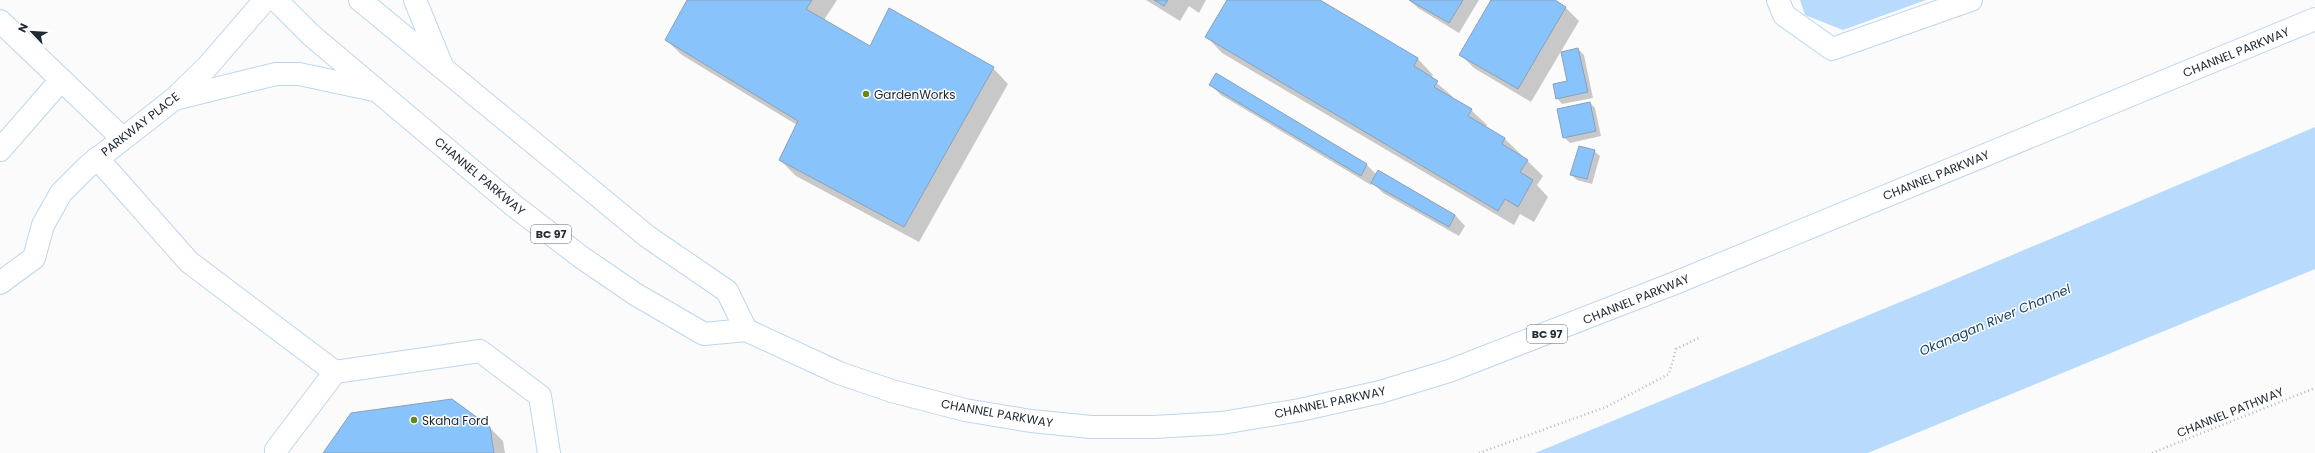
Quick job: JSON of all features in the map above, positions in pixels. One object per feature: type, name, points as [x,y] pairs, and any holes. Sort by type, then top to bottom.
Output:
[{"type":"main road","name":"PARKWAY PLACE","points":[[0,283],[34,258],[43,225],[61,193],[97,158],[174,99],[207,67],[265,0]]},
{"type":"main road","name":"CHANNEL PARKWAY","points":[[276,0],[311,35],[513,205],[581,257],[635,294],[704,334],[746,330],[839,373],[892,391],[965,410],[1031,421],[1091,426],[1154,427],[1222,423],[1300,410],[1380,392],[1449,371],[1599,314],[2315,19]]},
{"type":"main road","points":[[360,0],[648,237],[727,290],[746,330]]},
{"type":"main road","points":[[415,0],[443,69]]},
{"type":"main road","points":[[1778,0],[1784,15],[1832,49],[1971,0]]},
{"type":"main road","points":[[0,21],[122,138]]},
{"type":"main road","points":[[174,99],[276,74],[299,74],[377,91]]},
{"type":"main road","points":[[0,150],[61,80]]},
{"type":"main road","points":[[97,158],[189,262],[335,372]]},
{"type":"main road","points":[[276,453],[276,450],[335,372],[480,351],[540,396],[548,453]]},
{"type":"path","points":[[1479,453],[1606,407],[1669,374],[1676,349],[1701,337]]},
{"type":"path","name":"CHANNEL PATHWAY","points":[[2152,453],[2315,388]]},
{"type":"water","points":[[1800,0],[1926,0],[1843,30],[1805,15]]},
{"type":"water","name":"Okanagan River Channel","points":[[2315,127],[2315,269],[1868,453],[1535,453],[1939,286]]},
{"type":"building","name":"GardenWorks","points":[[687,0],[812,0],[806,9],[870,46],[889,8],[994,67],[904,227],[779,160],[798,121],[665,40]]},
{"type":"building","points":[[1154,0],[1168,0],[1164,6]]},
{"type":"building","points":[[1227,0],[1320,0],[1418,58],[1414,66],[1438,81],[1434,87],[1472,109],[1468,116],[1505,138],[1502,144],[1528,160],[1520,172],[1533,180],[1518,207],[1505,199],[1498,211],[1205,37]]},
{"type":"building","points":[[1409,0],[1463,0],[1449,23]]},
{"type":"building","points":[[1491,0],[1555,0],[1566,7],[1518,89],[1459,55]]},
{"type":"building","points":[[1578,48],[1588,92],[1556,99],[1553,84],[1567,81],[1561,52]]},
{"type":"building","points":[[1216,73],[1367,164],[1361,176],[1209,85]]},
{"type":"building","points":[[1590,102],[1596,131],[1563,138],[1557,109]]},
{"type":"building","points":[[1579,146],[1595,150],[1587,179],[1570,175]]},
{"type":"building","points":[[1378,170],[1455,215],[1449,227],[1371,183]]},
{"type":"building","name":"Skaha Ford","points":[[452,399],[490,427],[494,453],[323,453],[351,413]]},
{"type":"place","name":"GardenWorks","points":[[866,94]]},
{"type":"place","name":"Skaha Ford","points":[[414,420]]}]
